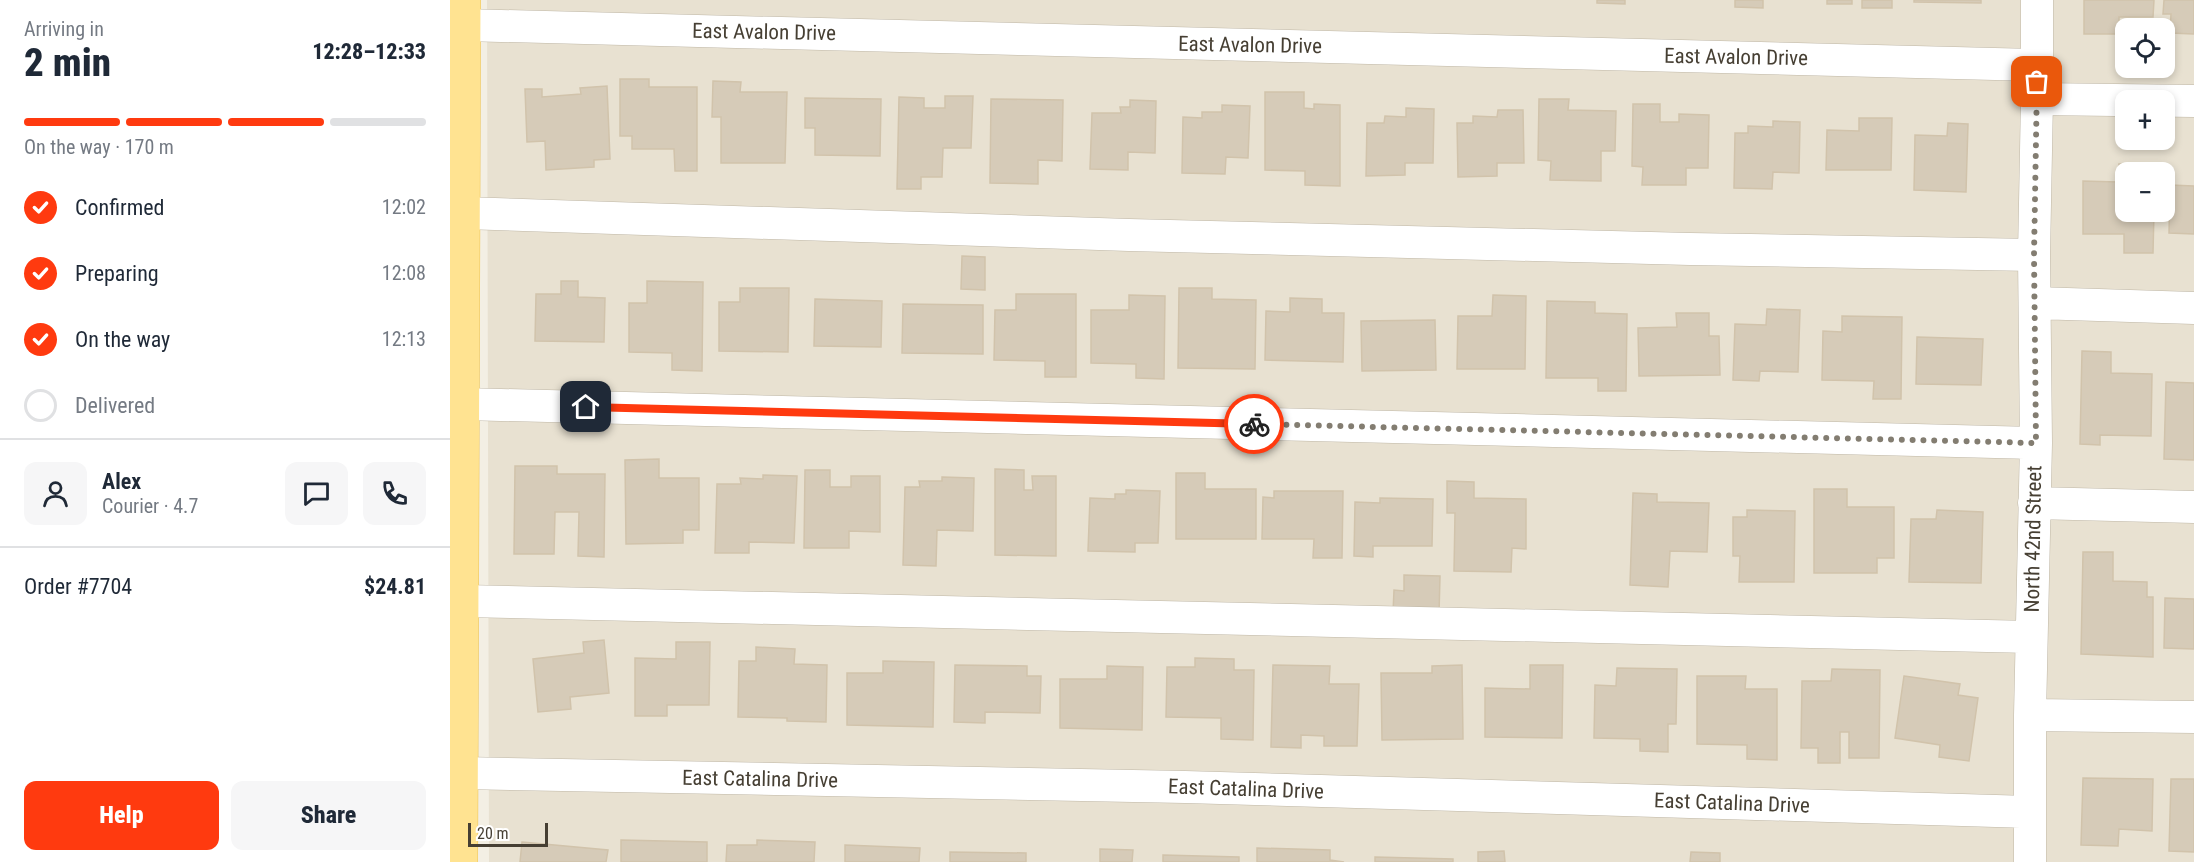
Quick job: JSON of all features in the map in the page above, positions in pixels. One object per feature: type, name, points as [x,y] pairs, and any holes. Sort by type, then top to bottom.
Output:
[{"type":"main road","points":[[461,31],[457,365],[463,404],[461,862]]},
{"type":"street","name":"North 42nd Street","points":[[2030,862],[2031,637],[2036,443],[2034,255],[2037,0]]},
{"type":"street","name":"East Avalon Drive","points":[[461,31],[2036,65]]},
{"type":"street","points":[[2037,99],[2194,101]]},
{"type":"street","points":[[459,204],[1129,235],[2034,255]]},
{"type":"street","points":[[2035,303],[2194,308]]},
{"type":"street","points":[[463,404],[2036,443]]},
{"type":"street","points":[[2034,503],[2194,507]]},
{"type":"street","points":[[463,601],[2031,637]]},
{"type":"street","points":[[2030,715],[2194,717]]},
{"type":"street","name":"East Catalina Drive","points":[[462,773],[1174,787],[2029,812]]},
{"type":"shaded area","points":[[487,0],[2194,0],[2194,862],[489,862]]},
{"type":"building","points":[[1597,0],[1625,0],[1625,4],[1597,3]]},
{"type":"building","points":[[1735,0],[1763,0],[1763,8],[1735,7]]},
{"type":"building","points":[[1827,0],[1852,0],[1852,4],[1827,4]]},
{"type":"building","points":[[1862,0],[1892,0],[1892,8],[1862,8]]},
{"type":"building","points":[[1914,0],[1981,0],[1981,3],[1914,2]]},
{"type":"building","points":[[2084,0],[2154,0],[2153,17],[2119,17],[2115,18],[2115,34],[2084,34]]},
{"type":"building","points":[[2164,0],[2194,0],[2194,34],[2175,33],[2175,18],[2171,18],[2171,14],[2163,14]]},
{"type":"building","points":[[620,79],[649,79],[649,87],[697,87],[697,171],[675,171],[674,149],[632,149],[632,136],[620,136]]},
{"type":"building","points":[[713,81],[741,82],[740,92],[787,92],[785,163],[721,163],[721,117],[712,117]]},
{"type":"building","points":[[607,86],[610,159],[594,160],[594,167],[546,170],[545,141],[527,142],[525,89],[542,89],[542,97],[581,94],[580,88]]},
{"type":"building","points":[[1265,92],[1304,92],[1304,108],[1314,109],[1314,104],[1340,105],[1340,186],[1305,185],[1305,171],[1265,170]]},
{"type":"building","points":[[945,96],[973,96],[971,148],[943,148],[942,177],[921,177],[921,189],[897,189],[899,97],[924,98],[924,108],[945,108]]},
{"type":"building","points":[[805,98],[881,99],[880,156],[815,155],[815,128],[805,128]]},
{"type":"building","points":[[991,99],[1063,100],[1062,161],[1038,160],[1038,184],[990,183]]},
{"type":"building","points":[[1539,99],[1569,99],[1568,110],[1616,111],[1615,151],[1601,151],[1601,181],[1550,180],[1551,161],[1538,160]]},
{"type":"building","points":[[1130,100],[1156,101],[1155,153],[1128,152],[1128,170],[1090,169],[1092,113],[1121,113],[1120,107],[1130,107]]},
{"type":"building","points":[[1633,104],[1660,104],[1660,122],[1679,122],[1679,114],[1709,115],[1708,168],[1686,168],[1686,185],[1642,185],[1643,167],[1632,166]]},
{"type":"building","points":[[1222,105],[1250,106],[1248,158],[1226,157],[1225,174],[1182,173],[1183,117],[1202,118],[1202,112],[1222,112]]},
{"type":"building","points":[[1406,108],[1434,109],[1433,163],[1405,163],[1405,175],[1366,176],[1367,123],[1384,123],[1385,116],[1406,117]]},
{"type":"building","points":[[1498,110],[1523,110],[1524,163],[1497,163],[1497,176],[1458,177],[1457,123],[1473,123],[1473,116],[1497,117]]},
{"type":"building","points":[[1859,118],[1892,118],[1891,170],[1826,170],[1827,130],[1859,131]]},
{"type":"building","points":[[1773,121],[1800,122],[1799,173],[1773,172],[1772,189],[1734,188],[1735,133],[1748,133],[1748,126],[1773,127]]},
{"type":"building","points":[[1948,123],[1968,124],[1966,192],[1914,190],[1915,135],[1947,136]]},
{"type":"building","points":[[2083,181],[2115,182],[2115,222],[2154,222],[2153,253],[2124,253],[2124,234],[2083,234]]},
{"type":"building","points":[[2175,185],[2194,186],[2194,234],[2169,233],[2169,222],[2175,222]]},
{"type":"building","points":[[962,256],[985,257],[985,290],[961,289]]},
{"type":"building","points":[[561,281],[578,281],[578,297],[605,298],[604,342],[535,341],[536,294],[561,294]]},
{"type":"building","points":[[647,281],[703,282],[702,371],[672,370],[672,353],[629,352],[629,303],[647,303]]},
{"type":"building","points":[[740,288],[789,288],[788,352],[719,351],[719,302],[740,302]]},
{"type":"building","points":[[1179,288],[1212,288],[1212,299],[1256,300],[1255,369],[1178,368]]},
{"type":"building","points":[[1016,294],[1076,294],[1076,377],[1045,377],[1045,361],[994,360],[995,310],[1016,310]]},
{"type":"building","points":[[1129,295],[1165,296],[1164,379],[1136,378],[1136,364],[1091,363],[1091,310],[1129,310]]},
{"type":"building","points":[[1493,295],[1526,296],[1525,369],[1457,369],[1458,316],[1492,316]]},
{"type":"building","points":[[1290,298],[1322,299],[1322,313],[1344,313],[1343,362],[1265,360],[1266,311],[1290,312]]},
{"type":"building","points":[[815,299],[882,301],[881,347],[814,346]]},
{"type":"building","points":[[1547,301],[1595,302],[1595,313],[1627,314],[1626,391],[1598,391],[1598,378],[1546,378]]},
{"type":"building","points":[[903,304],[983,305],[983,354],[902,353]]},
{"type":"building","points":[[1767,309],[1800,310],[1798,372],[1760,371],[1759,381],[1733,380],[1735,324],[1766,325]]},
{"type":"building","points":[[1676,313],[1709,313],[1709,336],[1719,336],[1720,375],[1639,376],[1638,328],[1677,327]]},
{"type":"building","points":[[1842,316],[1902,317],[1901,399],[1873,399],[1874,381],[1822,380],[1823,331],[1842,332]]},
{"type":"building","points":[[1435,320],[1436,370],[1362,371],[1361,321]]},
{"type":"building","points":[[1917,337],[1983,339],[1981,385],[1916,384]]},
{"type":"building","points":[[2082,351],[2111,352],[2111,373],[2152,374],[2151,436],[2100,435],[2100,445],[2080,444]]},
{"type":"building","points":[[2166,382],[2194,383],[2194,460],[2164,459]]},
{"type":"building","points":[[659,459],[659,478],[699,478],[699,530],[683,530],[683,543],[626,544],[625,460]]},
{"type":"building","points":[[515,466],[557,466],[557,474],[605,474],[604,557],[578,556],[579,512],[555,512],[554,554],[514,554]]},
{"type":"building","points":[[995,469],[1024,470],[1024,490],[1033,490],[1032,476],[1056,476],[1056,556],[995,555]]},
{"type":"building","points":[[805,470],[830,470],[830,487],[851,487],[851,476],[880,476],[880,532],[849,531],[849,548],[804,548]]},
{"type":"building","points":[[1176,473],[1205,473],[1205,489],[1256,489],[1256,539],[1176,539]]},
{"type":"building","points":[[763,475],[797,476],[794,543],[749,542],[749,553],[715,553],[717,484],[741,484],[740,478],[763,479]]},
{"type":"building","points":[[942,477],[974,478],[973,531],[937,530],[936,566],[903,565],[905,487],[920,487],[919,481],[942,481]]},
{"type":"building","points":[[1447,481],[1474,482],[1474,498],[1526,499],[1526,549],[1512,548],[1511,572],[1454,571],[1455,513],[1447,513]]},
{"type":"building","points":[[1814,489],[1847,489],[1847,507],[1894,507],[1894,558],[1877,558],[1877,573],[1814,573]]},
{"type":"building","points":[[1126,490],[1160,491],[1158,543],[1135,543],[1135,552],[1088,551],[1090,498],[1115,499],[1115,494],[1126,494]]},
{"type":"building","points":[[1274,491],[1343,491],[1342,558],[1313,558],[1314,539],[1262,539],[1263,497],[1274,498]]},
{"type":"building","points":[[1633,493],[1657,494],[1657,502],[1709,503],[1707,552],[1670,551],[1668,587],[1630,585]]},
{"type":"building","points":[[1380,498],[1433,499],[1432,546],[1373,546],[1373,557],[1354,556],[1355,502],[1380,503]]},
{"type":"building","points":[[1747,510],[1795,511],[1794,582],[1739,582],[1740,556],[1733,556],[1733,517],[1747,517]]},
{"type":"building","points":[[1937,510],[1983,512],[1981,583],[1909,582],[1911,519],[1936,519]]},
{"type":"building","points":[[2083,552],[2113,552],[2113,581],[2147,582],[2147,597],[2153,597],[2153,657],[2081,654]]},
{"type":"building","points":[[1404,575],[1440,576],[1439,614],[1393,613],[1394,590],[1404,591]]},
{"type":"building","points":[[2165,598],[2194,599],[2194,649],[2164,648]]},
{"type":"building","points":[[604,640],[609,693],[570,697],[571,709],[538,712],[533,659],[584,653],[583,642]]},
{"type":"building","points":[[676,642],[710,642],[709,705],[667,705],[667,716],[635,716],[635,658],[676,659]]},
{"type":"building","points":[[756,647],[795,649],[794,664],[827,665],[826,722],[738,717],[739,661],[756,661]]},
{"type":"building","points":[[1195,658],[1234,659],[1234,670],[1254,670],[1253,740],[1221,739],[1221,718],[1166,717],[1167,667],[1195,667]]},
{"type":"building","points":[[883,661],[934,662],[933,727],[847,725],[847,673],[883,673]]},
{"type":"building","points":[[955,665],[1027,666],[1027,676],[1041,676],[1040,713],[985,712],[985,723],[954,722]]},
{"type":"building","points":[[1273,665],[1330,666],[1329,684],[1359,684],[1357,746],[1324,746],[1324,736],[1301,735],[1301,748],[1271,747]]},
{"type":"building","points":[[1462,665],[1463,739],[1382,740],[1381,673],[1432,673],[1432,666]]},
{"type":"building","points":[[1530,665],[1563,665],[1562,738],[1485,737],[1485,688],[1530,689]]},
{"type":"building","points":[[1107,666],[1143,667],[1142,730],[1060,728],[1060,679],[1107,679]]},
{"type":"building","points":[[1617,668],[1677,669],[1676,724],[1668,724],[1668,752],[1640,751],[1640,739],[1594,738],[1595,685],[1616,686]]},
{"type":"building","points":[[1832,669],[1880,670],[1879,758],[1849,758],[1849,732],[1840,732],[1840,763],[1818,763],[1818,748],[1801,748],[1802,681],[1831,681]]},
{"type":"building","points":[[1697,676],[1746,676],[1745,689],[1777,689],[1777,760],[1747,759],[1747,745],[1697,744]]},
{"type":"building","points":[[1904,676],[1960,684],[1958,695],[1978,698],[1969,761],[1939,757],[1940,745],[1895,738]]},
{"type":"building","points":[[2083,778],[2153,779],[2152,831],[2119,829],[2118,846],[2081,845]]},
{"type":"building","points":[[2171,779],[2194,779],[2194,852],[2169,851]]},
{"type":"building","points":[[621,840],[707,842],[707,862],[621,862]]},
{"type":"building","points":[[757,840],[815,842],[814,862],[726,862],[727,845],[757,845]]},
{"type":"building","points":[[522,842],[608,850],[606,862],[520,862]]},
{"type":"building","points":[[845,845],[920,848],[919,862],[845,862]]},
{"type":"building","points":[[1257,848],[1330,850],[1330,860],[1344,862],[1257,862]]},
{"type":"building","points":[[1100,849],[1133,850],[1132,862],[1100,862]]},
{"type":"building","points":[[1504,851],[1505,862],[1478,862],[1478,852]]},
{"type":"building","points":[[950,852],[1026,853],[1026,862],[950,862]]},
{"type":"building","points":[[1691,852],[1720,853],[1720,862],[1690,862]]},
{"type":"building","points":[[1163,855],[1239,857],[1239,862],[1163,862]]},
{"type":"building","points":[[1375,857],[1453,859],[1453,862],[1375,862]]},
{"type":"way so far","points":[[1254,424],[2036,443],[2034,255],[2037,82]]},
{"type":"route","points":[[586,407],[1254,424]]}]
